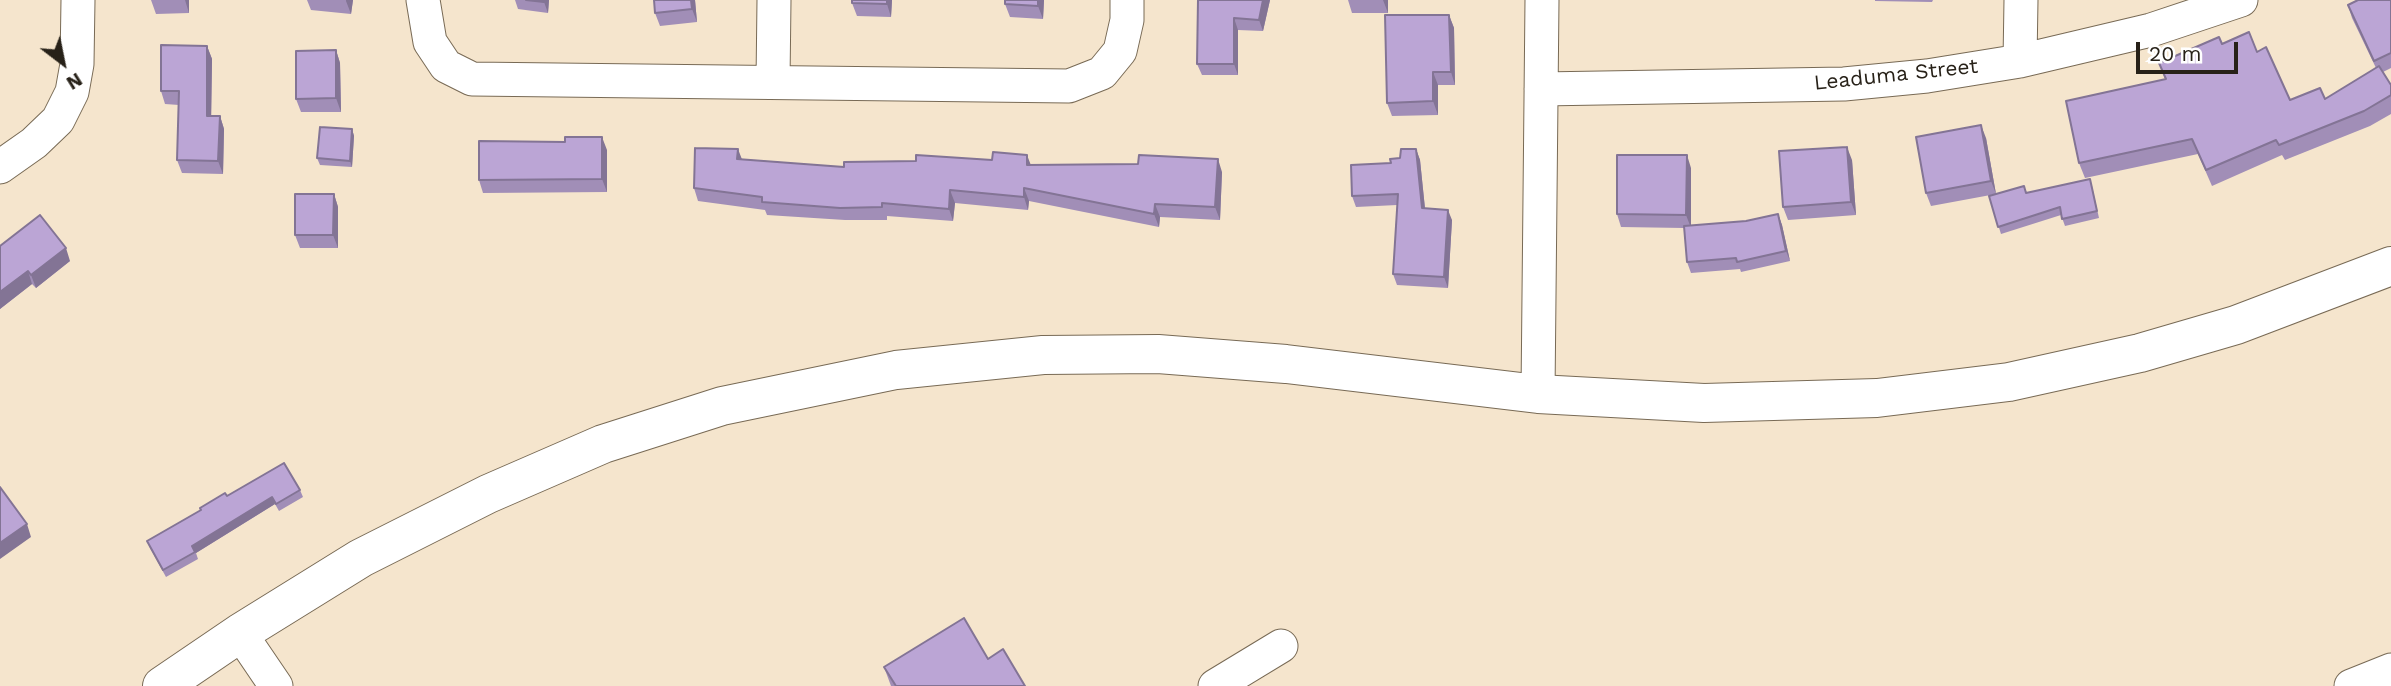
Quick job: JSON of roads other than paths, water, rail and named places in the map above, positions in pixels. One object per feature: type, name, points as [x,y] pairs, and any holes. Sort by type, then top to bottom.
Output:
[{"type":"main road","points":[[162,686],[240,633],[361,558],[488,494],[603,444],[722,406],[896,370],[1043,355],[1158,354],[1286,364],[1538,394],[1704,403],[1877,398],[2009,382],[2140,353],[2236,325],[2391,266]]},
{"type":"street","points":[[0,167],[34,143],[58,120],[72,92],[77,64],[78,0]]},
{"type":"street","points":[[423,0],[430,42],[446,66],[472,79],[1069,86],[1102,72],[1120,51],[1127,20],[1128,0]]},
{"type":"street","points":[[773,82],[774,0]]},
{"type":"street","points":[[1538,394],[1542,0]]},
{"type":"street","points":[[2020,61],[2021,0]]},
{"type":"street","name":"Leaduma Street","points":[[1541,89],[1844,84],[1927,76],[2020,61],[2151,30],[2241,0]]},
{"type":"street","points":[[240,633],[276,686]]},
{"type":"street","points":[[1215,686],[1281,646]]},
{"type":"street","points":[[2351,686],[2391,670]]}]
